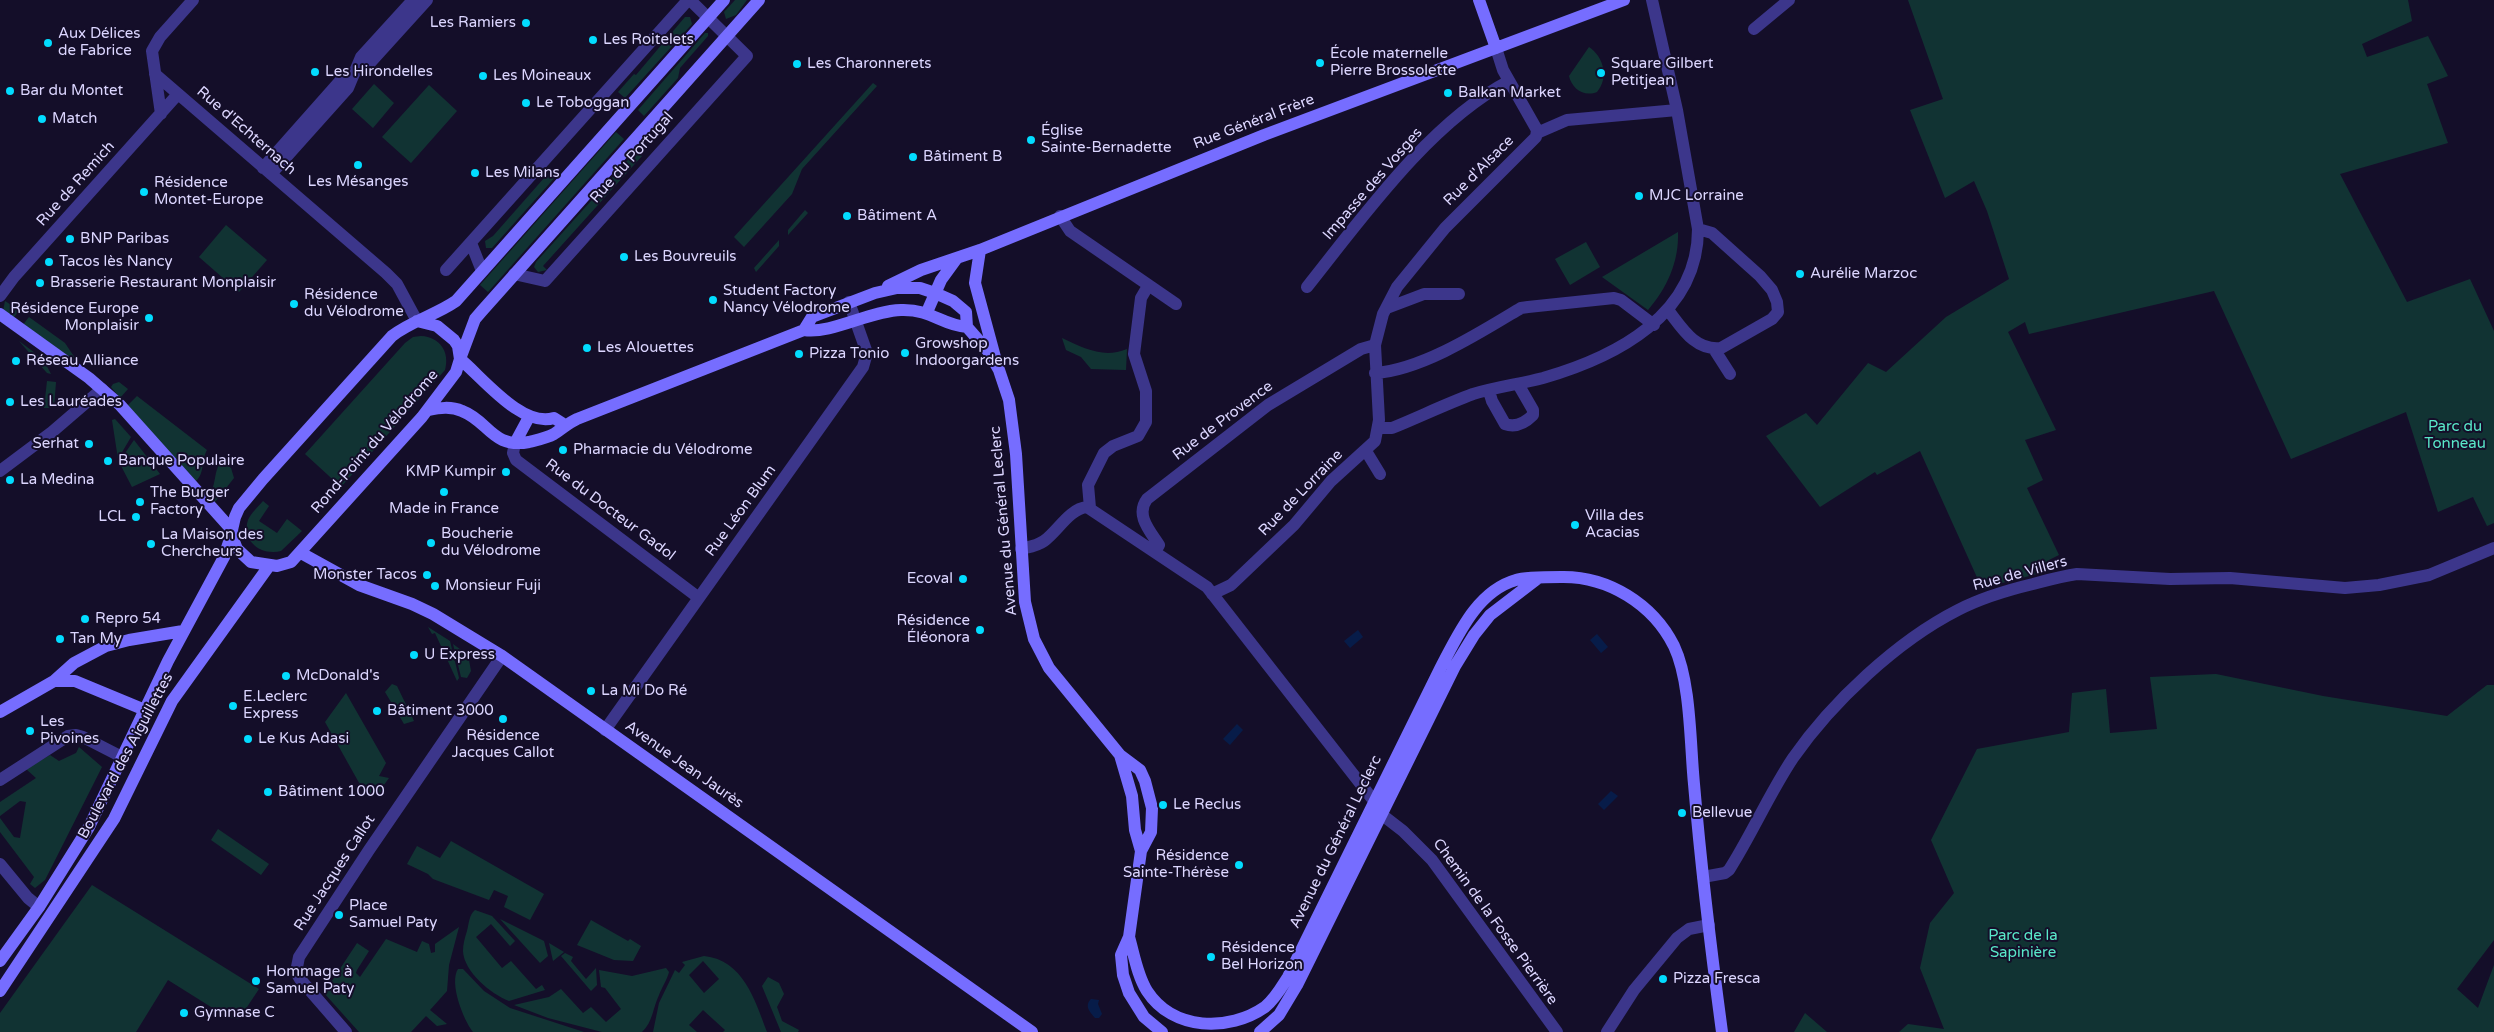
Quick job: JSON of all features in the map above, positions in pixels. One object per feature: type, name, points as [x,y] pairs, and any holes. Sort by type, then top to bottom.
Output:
[{"type":"main road","points":[[232,530],[239,508],[275,465],[392,336],[454,302],[724,0]]},
{"type":"main road","name":"Rond-Point du Vélodrome","points":[[269,566],[286,564],[301,553],[428,410],[452,379],[475,319],[759,0]]},
{"type":"main road","points":[[1479,0],[1496,48]]},
{"type":"main road","name":"Rue Général Frère","points":[[874,293],[921,270],[980,250],[1060,216],[1393,85],[1624,0]]},
{"type":"main road","points":[[980,250],[975,283],[999,370]]},
{"type":"main road","points":[[927,312],[934,293],[947,270],[957,258]]},
{"type":"main road","name":"Avenue du Général Leclerc","points":[[804,330],[812,317],[849,302],[874,293],[907,287],[920,288],[934,293],[966,312],[968,326],[999,370],[1007,393],[1014,437],[1021,549],[1028,616],[1039,652],[1066,690],[1120,755],[1140,770],[1150,797],[1151,832],[1141,851],[1128,936],[1121,955],[1123,975],[1129,993],[1144,1017],[1162,1032]]},
{"type":"main road","name":"Avenue du Général Leclerc","points":[[428,410],[442,408],[460,410],[473,418],[493,436],[515,442],[528,442],[554,434],[565,425],[804,330],[816,332],[856,319],[900,310],[927,312],[952,326],[968,326]]},
{"type":"main road","points":[[0,314],[102,389],[120,405],[232,530],[237,549],[251,562],[269,566]]},
{"type":"main road","points":[[417,321],[437,326],[448,333],[458,346],[460,359],[517,409],[529,417],[541,420],[554,418],[565,425]]},
{"type":"main road","points":[[515,442],[529,417]]},
{"type":"main road","name":"Boulevard des Aiguillettes","points":[[0,961],[38,907],[89,827],[183,631],[224,557],[232,530]]},
{"type":"main road","name":"Avenue Jean Jaurès","points":[[301,553],[359,585],[407,602],[433,614],[502,656],[1026,1030]]},
{"type":"main road","name":"Boulevard des Aiguillettes","points":[[0,990],[114,819],[172,701],[269,566]]},
{"type":"main road","name":"Avenue du Général Leclerc","points":[[1128,936],[1141,979],[1155,1001],[1176,1018],[1209,1029],[1247,1019],[1275,998],[1288,976],[1441,667],[1468,619],[1486,598],[1507,584],[1517,580],[1561,577],[1580,578],[1622,591],[1648,612],[1669,638],[1683,676],[1703,876],[1722,1032]]},
{"type":"main road","name":"Avenue du Général Leclerc","points":[[1260,1032],[1279,1015],[1297,986],[1455,666],[1474,635],[1490,615],[1537,579]]},
{"type":"main road","points":[[0,712],[54,681],[74,663],[106,646],[183,631]]},
{"type":"main road","points":[[54,681],[76,681],[145,710]]},
{"type":"main road","points":[[0,717],[16,704]]},
{"type":"street","points":[[161,114],[152,56],[155,43],[194,0]]},
{"type":"street","points":[[267,171],[348,88],[361,57],[413,0]]},
{"type":"street","points":[[356,72],[369,64],[427,0]]},
{"type":"street","points":[[446,270],[689,0],[727,36]]},
{"type":"street","points":[[1379,428],[1392,428],[1474,394],[1563,372],[1591,361],[1625,344],[1654,325],[1668,310],[1689,278],[1698,239],[1698,229],[1677,110],[1652,0]]},
{"type":"street","points":[[1754,29],[1789,0]]},
{"type":"street","name":"Rue du Portugal","points":[[514,274],[545,281],[747,56],[727,36]]},
{"type":"street","name":"Rue d'Alsace","points":[[1379,428],[1375,345],[1377,331],[1397,287],[1445,228],[1533,142],[1537,133],[1503,70],[1496,48]]},
{"type":"street","name":"Rue d'Echternach","points":[[155,74],[397,284],[417,321]]},
{"type":"street","name":"Impasse des Vosges","points":[[1307,288],[1359,222],[1425,146],[1469,107],[1509,81]]},
{"type":"street","name":"Rue de Remich","points":[[0,296],[14,277],[178,94]]},
{"type":"street","points":[[1537,133],[1567,120],[1677,110]]},
{"type":"street","points":[[1060,216],[1070,231],[1176,304]]},
{"type":"street","points":[[1668,310],[1689,338],[1697,344],[1714,349],[1720,348],[1772,319],[1778,312],[1772,290],[1760,276],[1712,233],[1698,229]]},
{"type":"street","points":[[471,243],[482,272]]},
{"type":"street","points":[[1090,508],[1088,485],[1104,453],[1113,446],[1138,436],[1146,422],[1146,390],[1134,354],[1141,298],[1148,286]]},
{"type":"street","points":[[1387,308],[1424,294],[1459,294]]},
{"type":"street","points":[[1376,373],[1402,370],[1481,332],[1521,308],[1614,298],[1621,300],[1654,325]]},
{"type":"street","name":"Rue Léon Blum","points":[[605,730],[863,367],[867,353],[849,302]]},
{"type":"street","name":"Rue de Provence","points":[[1155,552],[1159,545],[1143,520],[1142,510],[1147,499],[1268,405],[1362,349],[1375,345]]},
{"type":"street","points":[[1714,349],[1730,374]]},
{"type":"street","points":[[1489,391],[1492,401],[1505,424],[1514,426],[1522,423],[1533,414],[1518,384]]},
{"type":"street","points":[[0,471],[52,432],[102,389]]},
{"type":"street","name":"Rue de Lorraine","points":[[1212,594],[1231,585],[1302,517],[1336,475],[1366,451],[1375,441],[1379,428]]},
{"type":"street","name":"Rue du Docteur Gadol","points":[[515,442],[513,453],[516,460],[699,598]]},
{"type":"street","name":"Rue de Lorraine","points":[[1366,451],[1380,474]]},
{"type":"street","points":[[1021,549],[1043,542],[1072,514],[1080,509],[1090,508],[1201,583],[1212,594],[1374,801]]},
{"type":"street","name":"Rue de Villers","points":[[1703,876],[1725,873],[1729,870],[1794,758],[1860,682],[1909,642],[1957,610],[1975,602],[2016,588],[2078,574],[2152,579],[2230,578],[2325,588],[2363,587],[2428,575],[2494,548]]},
{"type":"street","name":"Rue Jacques Callot","points":[[346,1032],[300,980],[296,972],[296,964],[368,850],[502,656]]},
{"type":"street","points":[[0,780],[68,736],[76,735],[83,737],[122,757]]},
{"type":"street","name":"Chemin de la Fosse Pierrière","points":[[1381,814],[1403,831],[1432,860],[1557,1032]]},
{"type":"street","points":[[0,864],[28,898],[38,907]]},
{"type":"street","points":[[1607,1032],[1634,990],[1677,938],[1689,929],[1709,925]]},
{"type":"green space","points":[[735,0],[747,0],[736,15],[726,19],[724,12]]},
{"type":"green space","name":"Parc du Tonneau","points":[[1908,0],[2408,0],[2412,21],[2362,44],[2367,57],[2428,36],[2448,76],[2427,84],[2448,143],[2340,174],[2407,302],[2470,279],[2494,331],[2494,523],[2487,526],[2473,497],[2438,512],[2406,412],[2291,459],[2214,291],[2029,334],[2025,322],[2008,332],[2056,430],[2025,440],[2043,480],[2027,488],[2059,555],[2049,560],[2053,570],[1985,589],[1984,584],[1980,584],[1920,451],[1877,475],[1875,472],[1820,507],[1766,436],[1806,413],[1817,425],[1868,363],[1886,372],[1946,317],[2009,279],[1987,211],[1974,181],[1945,198],[1910,110],[1943,99]]},
{"type":"green space","points":[[685,17],[690,17],[692,24],[625,98],[618,92],[634,74],[636,75]]},
{"type":"green space","points":[[705,33],[708,33],[708,36],[680,68],[678,78],[644,116],[638,110]]},
{"type":"green space","points":[[1589,47],[1598,56],[1604,74],[1601,86],[1597,92],[1583,93],[1573,85],[1569,76]]},
{"type":"green space","points":[[873,83],[877,86],[802,169],[792,194],[744,247],[734,237]]},
{"type":"green space","points":[[374,84],[394,103],[373,128],[352,109]]},
{"type":"green space","points":[[429,85],[457,111],[411,163],[382,137]]},
{"type":"green space","points":[[616,132],[624,139],[488,292],[480,285]]},
{"type":"green space","points":[[636,151],[642,156],[543,266],[547,270],[538,272],[534,267],[536,262]]},
{"type":"green space","points":[[552,169],[558,174],[492,248],[486,248],[485,241],[493,236]]},
{"type":"green space","points":[[805,210],[808,213],[788,235],[788,230]]},
{"type":"green space","points":[[226,225],[267,260],[239,292],[199,257]]},
{"type":"green space","points":[[1678,232],[1674,264],[1661,293],[1648,310],[1602,277]]},
{"type":"green space","points":[[779,240],[779,246],[756,272],[754,268]]},
{"type":"green space","points":[[1586,242],[1600,267],[1570,285],[1555,259]]},
{"type":"green space","points":[[5,301],[19,310],[13,319],[3,311]]},
{"type":"green space","points":[[29,317],[65,343],[79,364],[22,326]]},
{"type":"green space","points":[[421,336],[433,339],[442,347],[446,357],[445,370],[341,487],[305,454],[405,343],[413,337]]},
{"type":"green space","points":[[1062,338],[1086,349],[1102,353],[1118,352],[1127,349],[1126,370],[1091,369],[1081,357],[1066,350]]},
{"type":"green space","points":[[19,341],[43,359],[51,374],[47,373]]},
{"type":"green space","points":[[47,381],[56,382],[54,408],[44,408]]},
{"type":"green space","points":[[119,382],[128,389],[120,398],[111,387]]},
{"type":"green space","points":[[137,396],[207,450],[201,474],[196,481],[127,406]]},
{"type":"green space","points":[[115,419],[131,437],[118,459],[112,420]]},
{"type":"green space","points":[[134,440],[160,474],[132,487],[119,462]]},
{"type":"green space","points":[[222,461],[231,468],[234,478],[215,502],[209,495],[217,469]]},
{"type":"green space","points":[[263,501],[269,506],[259,521],[277,533],[287,519],[302,531],[281,551],[274,552],[260,549],[250,541],[247,528],[248,520]]},
{"type":"green space","points":[[428,627],[450,641],[459,678],[457,681],[435,633],[432,634]]},
{"type":"green space","points":[[453,644],[468,655],[471,671],[467,678],[461,677]]},
{"type":"green space","name":"Parc de la Sapinière","points":[[2216,674],[2323,696],[2447,716],[2487,685],[2494,685],[2494,940],[2457,989],[2478,1008],[2494,965],[2494,1032],[1899,1032],[1908,1024],[1944,1029],[1920,968],[1930,923],[1954,893],[1931,840],[1977,749],[2069,732],[2072,693],[2106,689],[2110,733],[2157,729],[2150,677]]},
{"type":"green space","points":[[392,684],[397,686],[414,721],[404,724],[385,692]]},
{"type":"green space","points":[[346,693],[386,763],[379,776],[389,778],[381,792],[367,797],[325,722]]},
{"type":"green space","points":[[79,747],[102,767],[45,880],[35,888],[30,884],[34,877],[0,832],[0,818],[14,837],[20,838],[26,802],[20,801],[0,816],[0,802],[36,778],[26,769],[50,755],[59,761],[76,753]]},
{"type":"green space","points":[[218,829],[269,864],[261,875],[211,840]]},
{"type":"green space","points":[[451,841],[544,894],[530,920],[504,907],[508,896],[494,890],[489,900],[433,879],[428,874],[407,864],[417,846],[440,858]]},
{"type":"green space","points":[[92,885],[259,989],[239,1019],[227,1017],[168,980],[136,1032],[0,1032],[0,1013]]},
{"type":"green space","points":[[475,910],[492,916],[515,941],[510,946],[491,924],[476,937],[502,968],[511,961],[536,989],[542,985],[545,990],[509,1001],[487,988],[473,974],[468,967],[463,951],[469,919]]},
{"type":"green space","points":[[500,919],[544,941],[548,956],[540,963]]},
{"type":"green space","points":[[591,920],[628,941],[630,939],[641,946],[633,961],[614,960],[577,945]]},
{"type":"green space","points":[[459,927],[449,965],[447,991],[430,1010],[447,1024],[437,1026],[426,1016],[411,1032],[359,1032],[324,993],[357,943],[369,951],[357,970],[356,973],[360,977],[386,939],[417,952],[422,941],[429,944],[431,953],[435,952],[435,944]]},
{"type":"green space","points":[[549,943],[564,952],[553,961]]},
{"type":"green space","points":[[565,953],[573,957],[571,961],[586,979],[596,968],[597,985],[591,991],[561,956]]},
{"type":"green space","points":[[704,956],[717,959],[729,965],[746,984],[758,1007],[767,1032],[723,1032],[725,1030],[703,1010],[689,1025],[697,1032],[653,1032],[659,1003],[675,970],[679,973],[685,965],[682,962]],"holes":[[[703,961],[719,979],[704,993],[689,975]]]},
{"type":"green space","points":[[666,968],[669,972],[668,975],[651,1019],[642,1032],[602,1032],[548,1018],[514,1005],[549,997],[561,989],[583,1013],[591,1007],[606,1022],[621,1009],[605,988],[601,987],[599,970],[632,976]]},
{"type":"green space","points":[[458,969],[463,969],[484,991],[510,1008],[584,1032],[473,1032],[465,1019],[458,1001],[455,983]]},
{"type":"green space","points":[[768,977],[779,983],[784,994],[777,1007],[782,1021],[799,1030],[798,1032],[781,1032],[762,986]]},
{"type":"green space","points":[[1805,1013],[1827,1032],[1794,1032]]},
{"type":"water","points":[[1358,630],[1363,637],[1350,648],[1344,641]]},
{"type":"water","points":[[1597,634],[1608,647],[1601,653],[1590,640]]},
{"type":"water","points":[[1237,724],[1243,730],[1230,745],[1223,739]]},
{"type":"water","points":[[1611,791],[1618,796],[1604,810],[1598,804]]},
{"type":"water","points":[[1091,999],[1099,1000],[1098,1004],[1102,1014],[1099,1018],[1095,1018],[1088,1009]]},
{"type":"place","name":"Les Ramiers","points":[[526,23]]},
{"type":"place","name":"Les Roitelets","points":[[593,40]]},
{"type":"place","name":"Aux Délices de Fabrice","points":[[48,43]]},
{"type":"place","name":"École maternelle Pierre Brossolette","points":[[1320,63]]},
{"type":"place","name":"Les Charonnerets","points":[[797,64]]},
{"type":"place","name":"Les Hirondelles","points":[[315,72]]},
{"type":"place","name":"Square Gilbert Petitjean","points":[[1601,73]]},
{"type":"place","name":"Les Moineaux","points":[[483,76]]},
{"type":"place","name":"Bar du Montet","points":[[10,91]]},
{"type":"place","name":"Balkan Market","points":[[1448,93]]},
{"type":"place","name":"Le Toboggan","points":[[526,103]]},
{"type":"place","name":"Match","points":[[42,119]]},
{"type":"place","name":"Église Sainte-Bernadette","points":[[1031,140]]},
{"type":"place","name":"Bâtiment B","points":[[913,157]]},
{"type":"place","name":"Les Mésanges","points":[[358,165]]},
{"type":"place","name":"Les Milans","points":[[475,173]]},
{"type":"place","name":"Résidence Montet-Europe","points":[[144,192]]},
{"type":"place","name":"MJC Lorraine","points":[[1639,196]]},
{"type":"place","name":"Bâtiment A","points":[[847,216]]},
{"type":"place","name":"BNP Paribas","points":[[70,239]]},
{"type":"place","name":"Les Bouvreuils","points":[[624,257]]},
{"type":"place","name":"Tacos lès Nancy","points":[[49,262]]},
{"type":"place","name":"Aurélie Marzoc","points":[[1800,274]]},
{"type":"place","name":"Brasserie Restaurant Monplaisir","points":[[40,283]]},
{"type":"place","name":"Student Factory Nancy Vélodrome","points":[[713,300]]},
{"type":"place","name":"Résidence du Vélodrome","points":[[294,304]]},
{"type":"place","name":"Résidence Europe Monplaisir","points":[[149,318]]},
{"type":"place","name":"Les Alouettes","points":[[587,348]]},
{"type":"place","name":"Growshop Indoorgardens","points":[[905,353]]},
{"type":"place","name":"Pizza Tonio","points":[[799,354]]},
{"type":"place","name":"Réseau Alliance","points":[[16,361]]},
{"type":"place","name":"Les Lauréades","points":[[10,402]]},
{"type":"place","name":"Serhat","points":[[89,444]]},
{"type":"place","name":"Pharmacie du Vélodrome","points":[[563,450]]},
{"type":"place","name":"Banque Populaire","points":[[108,461]]},
{"type":"place","name":"KMP Kumpir","points":[[506,472]]},
{"type":"place","name":"La Medina","points":[[10,480]]},
{"type":"place","name":"Made in France","points":[[444,492]]},
{"type":"place","name":"The Burger Factory","points":[[140,502]]},
{"type":"place","name":"LCL","points":[[136,517]]},
{"type":"place","name":"Villa des Acacias","points":[[1575,525]]},
{"type":"place","name":"Boucherie du Vélodrome","points":[[431,543]]},
{"type":"place","name":"La Maison des Chercheurs","points":[[151,544]]},
{"type":"place","name":"Monster Tacos","points":[[427,575]]},
{"type":"place","name":"Ecoval","points":[[963,579]]},
{"type":"place","name":"Monsieur Fuji","points":[[435,586]]},
{"type":"place","name":"Repro 54","points":[[85,619]]},
{"type":"place","name":"Résidence Éléonora","points":[[980,630]]},
{"type":"place","name":"Tan My","points":[[60,639]]},
{"type":"place","name":"U Express","points":[[414,655]]},
{"type":"place","name":"McDonald's","points":[[286,676]]},
{"type":"place","name":"La Mi Do Ré","points":[[591,691]]},
{"type":"place","name":"E.Leclerc Express","points":[[233,706]]},
{"type":"place","name":"Bâtiment 3000","points":[[377,711]]},
{"type":"place","name":"Résidence Jacques Callot","points":[[503,719]]},
{"type":"place","name":"Les Pivoines","points":[[30,731]]},
{"type":"place","name":"Le Kus Adasi","points":[[248,739]]},
{"type":"place","name":"Bâtiment 1000","points":[[268,792]]},
{"type":"place","name":"Le Reclus","points":[[1163,805]]},
{"type":"place","name":"Bellevue","points":[[1682,813]]},
{"type":"place","name":"Résidence Sainte-Thérèse","points":[[1239,865]]},
{"type":"place","name":"Place Samuel Paty","points":[[339,915]]},
{"type":"place","name":"Résidence Bel Horizon","points":[[1211,957]]},
{"type":"place","name":"Pizza Fresca","points":[[1663,979]]},
{"type":"place","name":"Hommage à Samuel Paty","points":[[256,981]]},
{"type":"place","name":"Gymnase C","points":[[184,1013]]}]
